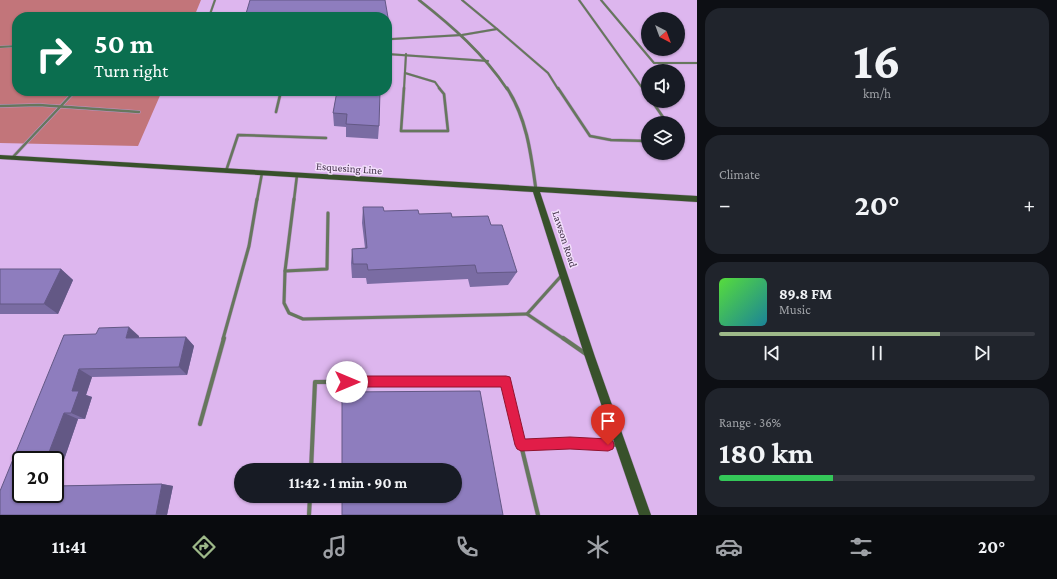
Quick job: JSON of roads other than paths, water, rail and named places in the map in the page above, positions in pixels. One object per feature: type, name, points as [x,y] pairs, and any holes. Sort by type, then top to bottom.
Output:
[{"type":"street","name":"Lawson Road","points":[[419,0],[462,35],[488,61],[507,87],[520,111],[527,132],[536,190],[590,357],[645,515]]},
{"type":"street","name":"Esquesing Line","points":[[0,157],[697,199]]},
{"type":"lane","points":[[210,12],[214,0]]},
{"type":"lane","points":[[462,0],[548,73],[590,136],[616,141],[641,141]]},
{"type":"lane","points":[[578,0],[641,86]]},
{"type":"lane","points":[[601,0],[654,63],[697,63]]},
{"type":"lane","points":[[392,39],[462,35],[497,29]]},
{"type":"lane","points":[[0,47],[12,46]]},
{"type":"lane","points":[[392,54],[488,61]]},
{"type":"lane","points":[[405,73],[435,82],[444,94],[448,131],[401,131],[406,54]]},
{"type":"lane","points":[[12,158],[70,96]]},
{"type":"lane","points":[[276,112],[280,96]]},
{"type":"lane","points":[[0,106],[39,106],[139,112]]},
{"type":"lane","points":[[226,171],[238,135],[326,138]]},
{"type":"lane","points":[[200,424],[249,246],[262,173]]},
{"type":"lane","points":[[297,175],[285,271],[284,303],[289,313],[303,319],[527,314],[590,357]]},
{"type":"lane","points":[[285,271],[327,270],[328,213]]},
{"type":"lane","points":[[527,314],[549,291],[563,273]]},
{"type":"lane","points":[[311,463],[315,382],[506,381],[538,515]]},
{"type":"lane","points":[[521,445],[570,443],[621,445]]},
{"type":"lane","points":[[309,515],[310,503]]}]
